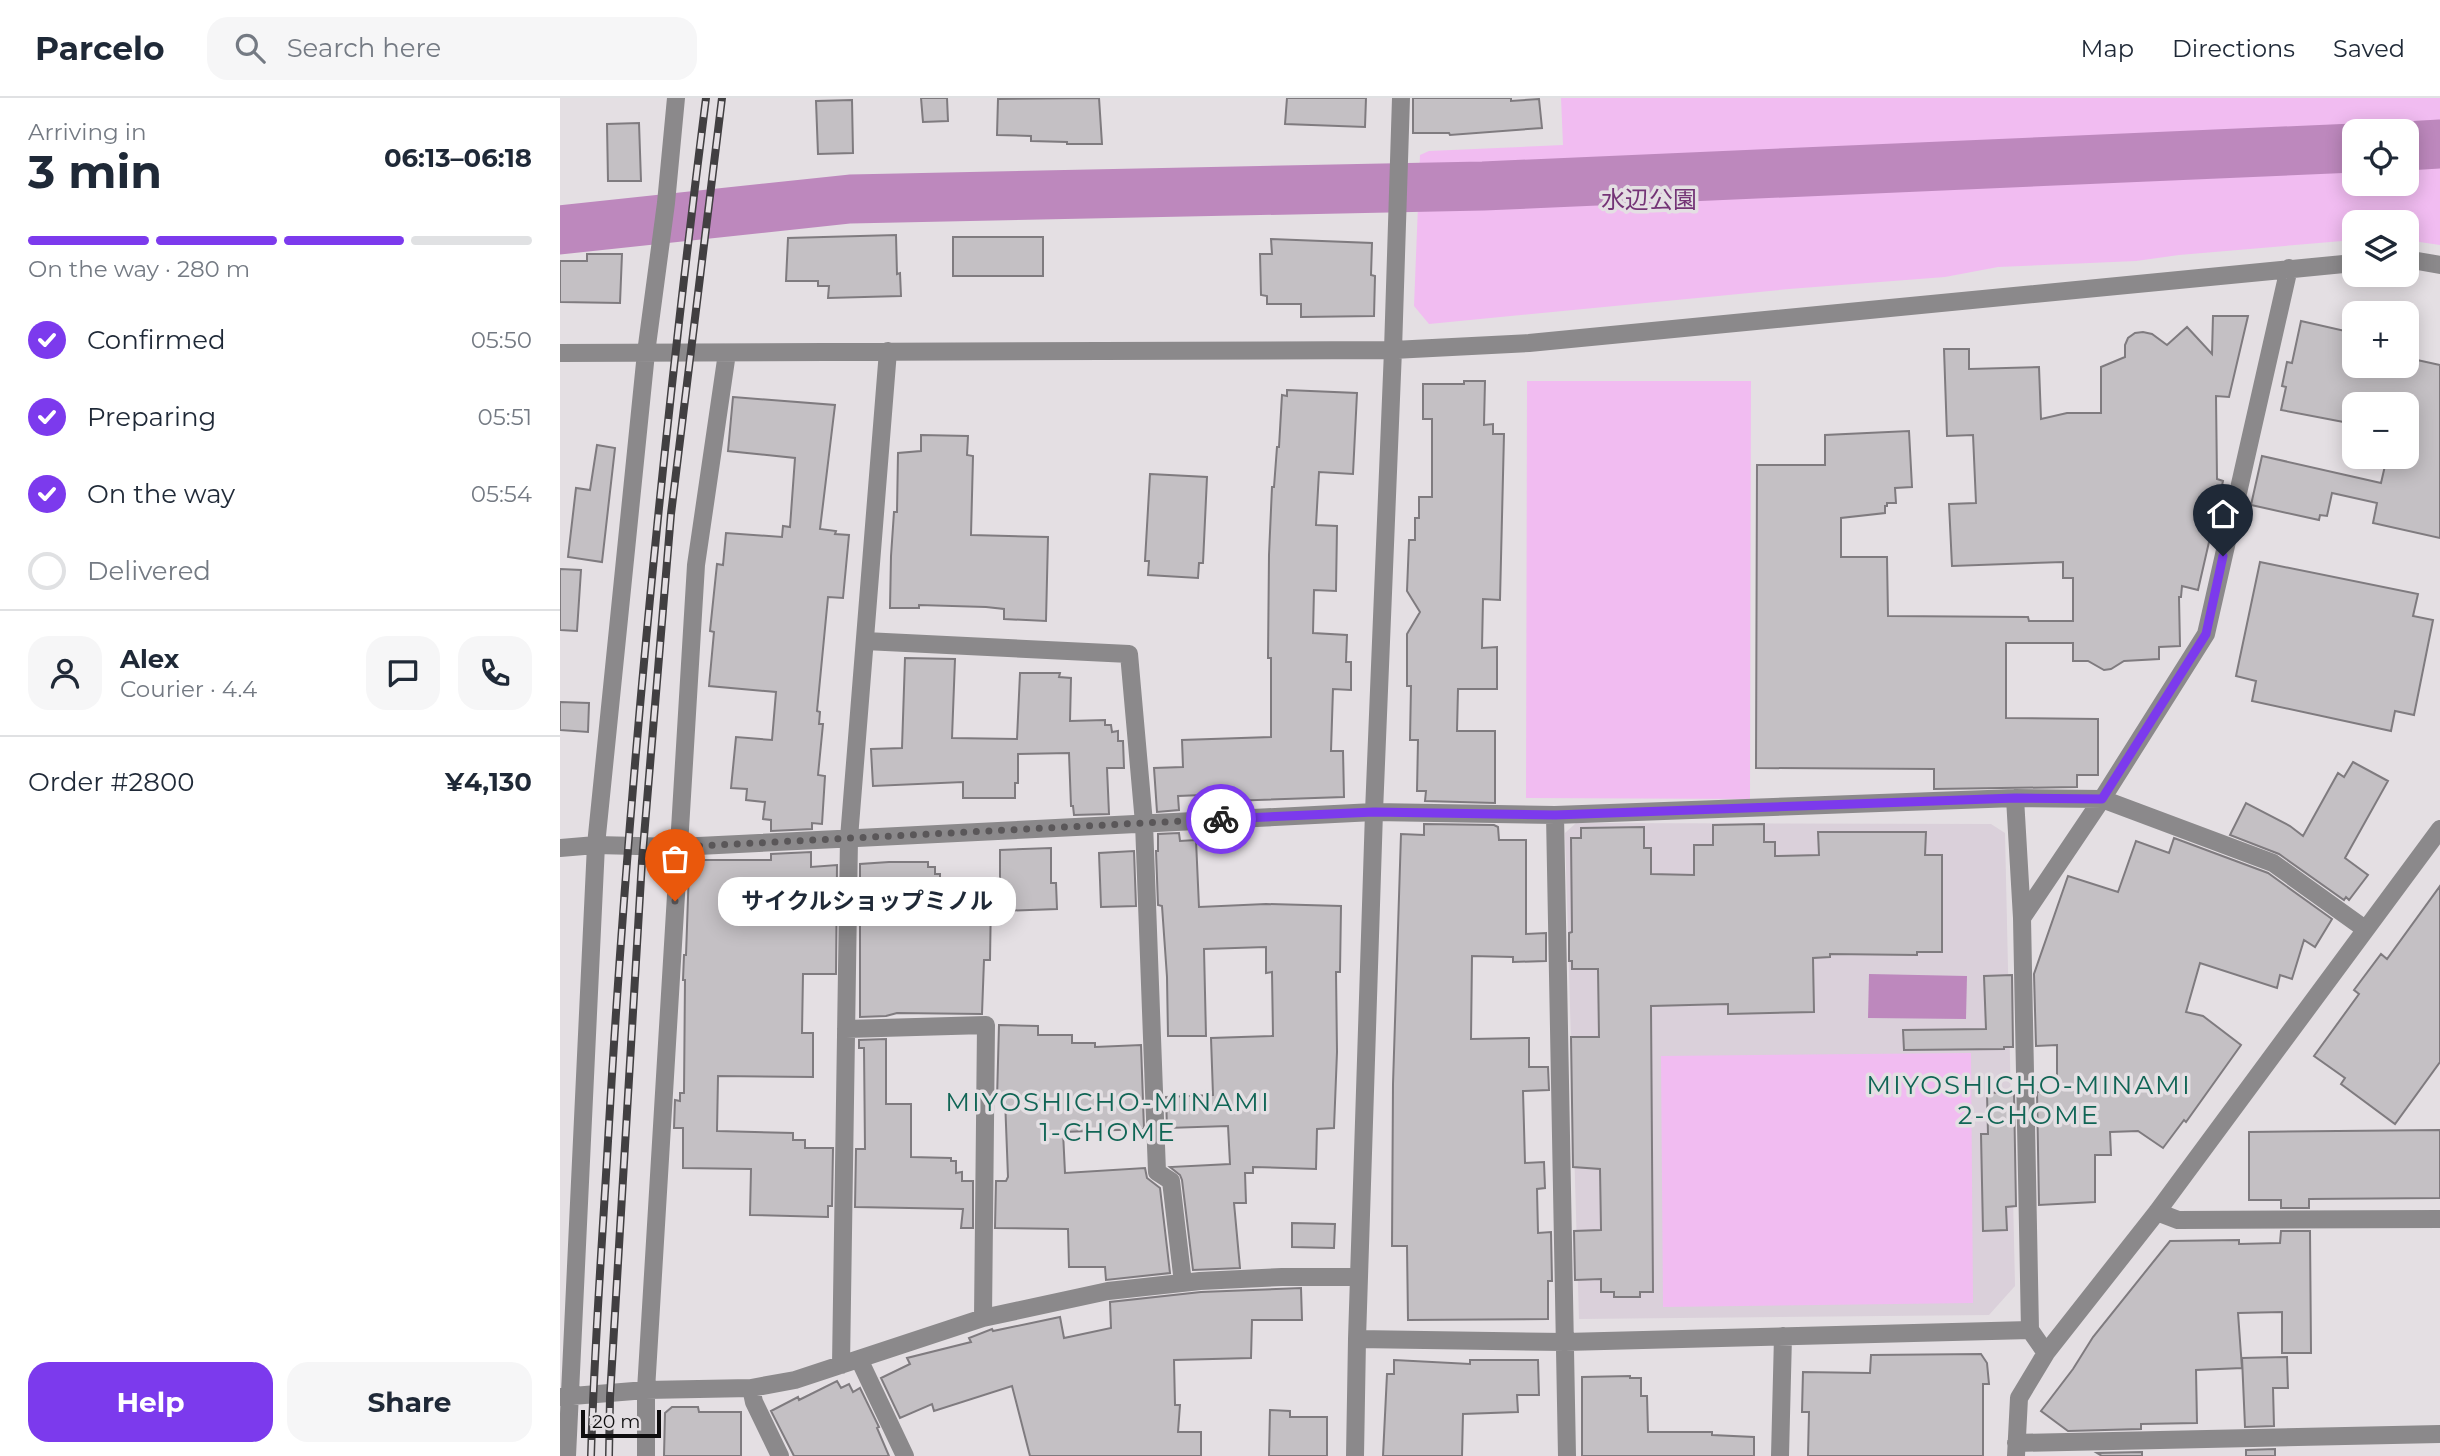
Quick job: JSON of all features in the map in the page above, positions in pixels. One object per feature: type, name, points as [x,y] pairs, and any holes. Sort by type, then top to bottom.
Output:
[{"type":"street","points":[[567,1456],[565,1397],[596,845],[646,353],[666,203],[676,98]]},
{"type":"street","points":[[1355,1456],[1374,812],[1394,350],[1401,98]]},
{"type":"street","points":[[2419,261],[2440,265]]},
{"type":"street","points":[[560,353],[1394,350],[1529,343],[2342,264]]},
{"type":"street","points":[[2022,918],[2102,799],[2206,634],[2289,268]]},
{"type":"street","points":[[841,1365],[849,838],[888,351]]},
{"type":"street","points":[[646,1456],[646,1390],[696,565],[727,353]]},
{"type":"street","points":[[864,641],[1129,654],[1144,823],[1157,1172],[1171,1181],[1183,1283]]},
{"type":"street","points":[[2015,798],[2022,918],[2031,1330],[2046,1353]]},
{"type":"street","points":[[560,848],[596,845],[678,847],[1374,812],[1555,815],[2015,798],[2102,799],[2273,863],[2365,929]]},
{"type":"street","points":[[1555,815],[1567,1456]]},
{"type":"street","points":[[2440,829],[2157,1212],[2046,1353],[2019,1398],[2016,1449],[2440,1434]]},
{"type":"street","points":[[846,1029],[986,1025],[982,1318]]},
{"type":"street","points":[[2157,1212],[2178,1220],[2440,1219]]},
{"type":"street","points":[[565,1397],[646,1390],[751,1388],[794,1380],[982,1318],[1108,1291],[1282,1277],[1359,1277]]},
{"type":"street","points":[[1357,1339],[1565,1342],[2031,1330]]},
{"type":"street","points":[[1780,1456],[1783,1336]]},
{"type":"street","points":[[859,1359],[905,1456]]},
{"type":"street","points":[[751,1388],[754,1402],[780,1456]]},
{"type":"shaded area","points":[[1576,823],[1991,824],[2005,833],[2015,1286],[1989,1315],[1579,1319],[1565,833]]},
{"type":"shaded area","points":[[1869,974],[1967,976],[1966,1019],[1868,1018]]},
{"type":"green space","name":"水辺公園","points":[[1561,98],[2440,98],[2440,245],[2419,242],[2419,210],[2342,210],[2342,241],[2136,261],[1998,267],[1945,277],[1789,289],[1429,324],[1414,306],[1420,155],[1429,151],[1563,145]]},
{"type":"green space","points":[[1527,381],[1751,381],[1750,799],[1526,798]]},
{"type":"green space","points":[[1971,1053],[1973,1303],[1663,1307],[1661,1056]]},
{"type":"building","points":[[921,98],[947,98],[948,121],[923,122]]},
{"type":"building","points":[[1099,98],[1102,144],[1031,141],[1031,136],[997,135],[998,99]]},
{"type":"building","points":[[1287,98],[1366,98],[1365,127],[1285,124]]},
{"type":"building","points":[[1413,98],[1511,98],[1511,101],[1539,99],[1542,128],[1450,135],[1413,133]]},
{"type":"building","points":[[852,100],[853,153],[818,154],[816,101]]},
{"type":"building","points":[[639,123],[641,181],[608,181],[607,124]]},
{"type":"building","points":[[896,235],[897,274],[900,273],[901,296],[828,298],[829,286],[818,286],[818,281],[786,281],[788,238]]},
{"type":"building","points":[[953,237],[1043,237],[1043,276],[953,276]]},
{"type":"building","points":[[1271,239],[1372,243],[1374,316],[1301,317],[1301,304],[1267,304],[1267,296],[1261,295],[1260,254],[1272,254]]},
{"type":"building","points":[[587,254],[622,254],[620,303],[560,302],[560,261],[587,261]]},
{"type":"building","points":[[2213,316],[2248,316],[2229,397],[2216,396],[2217,479],[2223,481],[2198,590],[2182,586],[2179,597],[2180,646],[2159,647],[2159,659],[2124,661],[2104,670],[2088,661],[2073,661],[2073,643],[2006,643],[2006,718],[2098,719],[2098,775],[2077,775],[2077,787],[1934,789],[1934,769],[1756,768],[1757,465],[1825,465],[1825,435],[1909,431],[1912,487],[1895,488],[1896,503],[1887,503],[1885,513],[1841,518],[1841,557],[1887,557],[1888,616],[2028,617],[2029,621],[2073,621],[2073,578],[2063,578],[2063,562],[1952,566],[1949,504],[1976,503],[1973,435],[1947,436],[1944,349],[1969,349],[1969,369],[2039,367],[2041,419],[2067,413],[2101,413],[2101,367],[2125,357],[2128,338],[2143,332],[2152,334],[2167,345],[2187,327],[2212,354]]},
{"type":"building","points":[[2301,321],[2342,330],[2342,378],[2419,378],[2419,360],[2440,365],[2440,538],[2373,523],[2377,503],[2332,493],[2327,516],[2320,515],[2319,520],[2251,505],[2262,456],[2381,483],[2384,469],[2419,469],[2419,392],[2342,392],[2342,422],[2281,410],[2286,387],[2282,386],[2287,362],[2292,363]]},
{"type":"building","points":[[1464,381],[1485,381],[1484,425],[1493,424],[1493,434],[1504,434],[1500,600],[1483,599],[1482,648],[1497,647],[1497,689],[1458,689],[1457,731],[1495,731],[1495,803],[1425,801],[1426,791],[1417,791],[1418,740],[1410,740],[1411,686],[1407,686],[1407,634],[1420,612],[1407,591],[1409,540],[1415,540],[1419,497],[1432,497],[1432,419],[1423,419],[1423,384],[1464,384]]},
{"type":"building","points":[[1287,390],[1357,393],[1353,474],[1319,472],[1316,525],[1337,526],[1336,591],[1314,590],[1313,633],[1347,635],[1346,662],[1351,662],[1351,690],[1333,689],[1331,751],[1343,751],[1344,797],[1229,801],[1228,794],[1178,796],[1179,810],[1157,812],[1154,768],[1183,767],[1182,740],[1271,737],[1271,658],[1268,658],[1272,487],[1279,447],[1282,395],[1287,396]]},
{"type":"building","points":[[733,397],[835,405],[820,529],[849,535],[843,598],[828,597],[817,711],[820,712],[819,724],[823,724],[818,775],[825,776],[822,824],[812,823],[812,829],[771,831],[771,820],[763,819],[765,802],[746,800],[747,789],[731,788],[736,737],[772,740],[776,692],[709,686],[714,632],[710,631],[717,564],[723,565],[726,533],[782,537],[783,526],[790,527],[795,458],[728,451]]},
{"type":"building","points":[[921,435],[968,436],[967,455],[973,456],[971,535],[1048,537],[1046,621],[1004,619],[1004,609],[986,607],[919,605],[919,608],[890,608],[898,453],[921,451]]},
{"type":"building","points":[[597,445],[615,448],[602,562],[568,557],[576,488],[590,490]]},
{"type":"building","points":[[1150,474],[1207,477],[1203,563],[1199,563],[1198,578],[1148,575],[1149,561],[1145,561]]},
{"type":"building","points":[[2260,562],[2418,594],[2413,616],[2433,620],[2414,715],[2395,711],[2391,731],[2252,701],[2256,681],[2236,676]]},
{"type":"building","points":[[560,569],[581,570],[577,631],[560,630]]},
{"type":"building","points":[[905,658],[955,659],[952,738],[1017,739],[1020,673],[1060,673],[1059,677],[1071,678],[1070,721],[1105,720],[1105,725],[1111,725],[1112,732],[1118,731],[1118,741],[1123,741],[1124,768],[1107,768],[1109,814],[1074,815],[1071,806],[1069,753],[1018,754],[1015,798],[963,798],[963,782],[873,786],[871,749],[902,748]]},
{"type":"building","points":[[560,702],[589,703],[588,732],[560,730]]},
{"type":"building","points":[[2353,762],[2388,781],[2345,858],[2368,875],[2349,900],[2346,897],[2344,900],[2279,854],[2230,835],[2246,803],[2290,826],[2303,836],[2338,773],[2344,777]]},
{"type":"building","points":[[1424,824],[1494,825],[1498,827],[1499,840],[1526,840],[1526,934],[1546,933],[1546,961],[1513,962],[1513,957],[1472,956],[1471,1039],[1529,1038],[1529,1067],[1548,1067],[1549,1090],[1523,1091],[1525,1163],[1544,1162],[1545,1188],[1537,1189],[1538,1233],[1551,1232],[1552,1281],[1548,1281],[1548,1319],[1408,1320],[1407,1246],[1392,1246],[1393,1084],[1401,834],[1424,835]]},
{"type":"building","points":[[1764,824],[1764,842],[1775,842],[1775,856],[1819,855],[1818,832],[1926,832],[1925,855],[1942,855],[1942,952],[1917,952],[1917,955],[1830,954],[1830,957],[1813,958],[1814,1012],[1728,1014],[1728,1004],[1651,1006],[1653,1292],[1640,1292],[1640,1297],[1614,1297],[1614,1292],[1601,1292],[1601,1279],[1575,1280],[1574,1231],[1601,1230],[1600,1169],[1573,1167],[1571,1037],[1599,1037],[1598,969],[1572,969],[1572,961],[1569,961],[1569,933],[1572,932],[1571,838],[1581,838],[1581,828],[1644,827],[1644,848],[1651,848],[1651,874],[1694,875],[1694,845],[1713,845],[1713,825]]},
{"type":"building","points":[[1179,833],[1180,841],[1196,840],[1199,907],[1266,904],[1341,906],[1340,972],[1336,972],[1334,1128],[1317,1129],[1316,1169],[1253,1167],[1253,1173],[1245,1173],[1246,1203],[1234,1203],[1240,1268],[1193,1270],[1182,1180],[1170,1167],[1230,1164],[1228,1126],[1167,1128],[1166,1097],[1213,1095],[1211,1038],[1273,1036],[1272,972],[1266,973],[1266,947],[1204,949],[1206,1036],[1168,1036],[1167,977],[1162,906],[1158,905],[1156,851],[1158,834]]},
{"type":"building","points":[[2174,838],[2268,873],[2332,919],[2315,947],[2304,940],[2292,979],[2280,975],[2277,988],[2200,963],[2186,1012],[2203,1016],[2241,1045],[2186,1122],[2184,1120],[2163,1148],[2138,1131],[2110,1132],[2111,1155],[2095,1155],[2095,1202],[2039,1205],[2037,1092],[2057,1091],[2057,1045],[2036,1046],[2034,974],[2068,876],[2118,892],[2136,841],[2169,853]]},
{"type":"building","points":[[1051,848],[1051,883],[1056,883],[1057,909],[1000,911],[1000,850]]},
{"type":"building","points":[[1134,851],[1136,906],[1101,907],[1099,853]]},
{"type":"building","points":[[811,852],[811,867],[837,865],[836,974],[803,974],[802,1033],[813,1033],[813,1077],[718,1076],[717,1131],[793,1133],[793,1140],[805,1140],[805,1148],[833,1148],[832,1206],[828,1206],[828,1217],[750,1215],[751,1169],[683,1168],[683,1128],[674,1128],[675,1100],[680,1101],[680,1093],[684,1093],[683,980],[689,869],[702,860],[771,860],[771,854]]},
{"type":"building","points":[[928,862],[928,867],[935,867],[935,874],[940,874],[940,895],[991,896],[990,960],[984,960],[982,1014],[897,1013],[860,1017],[860,864]]},
{"type":"building","points":[[2440,886],[2440,1062],[2395,1124],[2341,1084],[2345,1078],[2314,1056],[2359,994],[2354,990],[2381,954],[2387,959]]},
{"type":"building","points":[[2012,975],[2013,1047],[1904,1050],[1903,1030],[1986,1029],[1984,976]]},
{"type":"building","points":[[999,1025],[1038,1026],[1038,1035],[1072,1035],[1072,1043],[1095,1043],[1095,1047],[1141,1045],[1144,1129],[1063,1132],[1065,1173],[1145,1168],[1147,1178],[1160,1188],[1170,1273],[1106,1280],[1105,1267],[1069,1267],[1068,1229],[995,1228],[996,1181],[1006,1181],[1008,1177],[1005,1099],[997,1099]]},
{"type":"building","points":[[886,1039],[886,1104],[911,1104],[911,1157],[951,1158],[951,1161],[956,1161],[956,1173],[962,1172],[962,1181],[973,1181],[973,1228],[961,1228],[963,1209],[855,1207],[856,1149],[865,1149],[864,1048],[859,1048],[859,1040]]},
{"type":"building","points":[[2014,1092],[2016,1206],[2006,1207],[2007,1230],[1983,1231],[1981,1134],[1988,1134],[1987,1093]]},
{"type":"building","points":[[2440,1130],[2440,1198],[2309,1199],[2309,1208],[2281,1208],[2281,1200],[2249,1200],[2249,1132]]},
{"type":"building","points":[[1292,1223],[1335,1224],[1334,1248],[1292,1247]]},
{"type":"building","points":[[2281,1231],[2310,1231],[2311,1353],[2282,1353],[2282,1312],[2238,1313],[2242,1368],[2196,1370],[2197,1423],[2141,1424],[2141,1429],[2068,1431],[2041,1411],[2093,1337],[2170,1241],[2239,1240],[2239,1244],[2280,1243]]},
{"type":"building","points":[[1301,1288],[1302,1320],[1252,1320],[1251,1358],[1174,1360],[1175,1405],[1180,1405],[1178,1432],[1201,1432],[1201,1456],[1030,1456],[1012,1386],[934,1411],[932,1404],[900,1418],[881,1378],[910,1364],[907,1358],[971,1342],[969,1338],[992,1329],[993,1331],[1060,1317],[1064,1338],[1111,1328],[1110,1302],[1201,1292]]},
{"type":"building","points":[[1981,1354],[1987,1363],[1989,1384],[1983,1384],[1983,1456],[1808,1456],[1809,1412],[1802,1412],[1803,1372],[1870,1373],[1871,1355]]},
{"type":"building","points":[[2287,1357],[2288,1388],[2273,1388],[2274,1426],[2245,1427],[2242,1358]]},
{"type":"building","points":[[1394,1360],[1470,1364],[1470,1360],[1538,1360],[1539,1395],[1517,1395],[1518,1412],[1463,1414],[1462,1456],[1383,1456],[1387,1374],[1394,1374]]},
{"type":"building","points":[[1582,1377],[1641,1378],[1641,1396],[1647,1396],[1648,1432],[1712,1432],[1712,1435],[1754,1437],[1754,1456],[1582,1456]]},
{"type":"building","points":[[837,1381],[841,1388],[849,1384],[853,1392],[860,1388],[879,1427],[877,1428],[889,1456],[794,1456],[771,1411]]},
{"type":"building","points":[[672,1407],[698,1407],[699,1412],[741,1412],[741,1456],[664,1456],[665,1413]]},
{"type":"building","points":[[1270,1410],[1290,1411],[1290,1417],[1327,1417],[1327,1456],[1269,1456]]},
{"type":"building","points":[[2275,1449],[2275,1456],[2246,1456],[2246,1450]]},
{"type":"building","points":[[2142,1452],[2142,1456],[2102,1456],[2097,1453]]},
{"type":"waterway","points":[[2419,145],[2440,144]]},
{"type":"waterway","points":[[560,230],[850,199],[1483,186],[2342,149]]},
{"type":"railway","points":[[591,1456],[616,1011],[636,750],[675,358],[706,98]]},
{"type":"railway","points":[[609,1456],[610,1397],[642,861],[671,514],[722,98]]},
{"type":"way so far","points":[[675,901],[678,847],[1221,819]]},
{"type":"place","name":"サイクルショップミノル","points":[[675,901]]},
{"type":"district","name":"MIYOSHICHO-MINAMI 2-CHOME","points":[[2029,1100]]},
{"type":"district","name":"MIYOSHICHO-MINAMI 1-CHOME","points":[[1108,1117]]},
{"type":"route","points":[[1221,819],[1374,812],[1555,815],[2015,798],[2102,799],[2206,634],[2223,556]]}]
